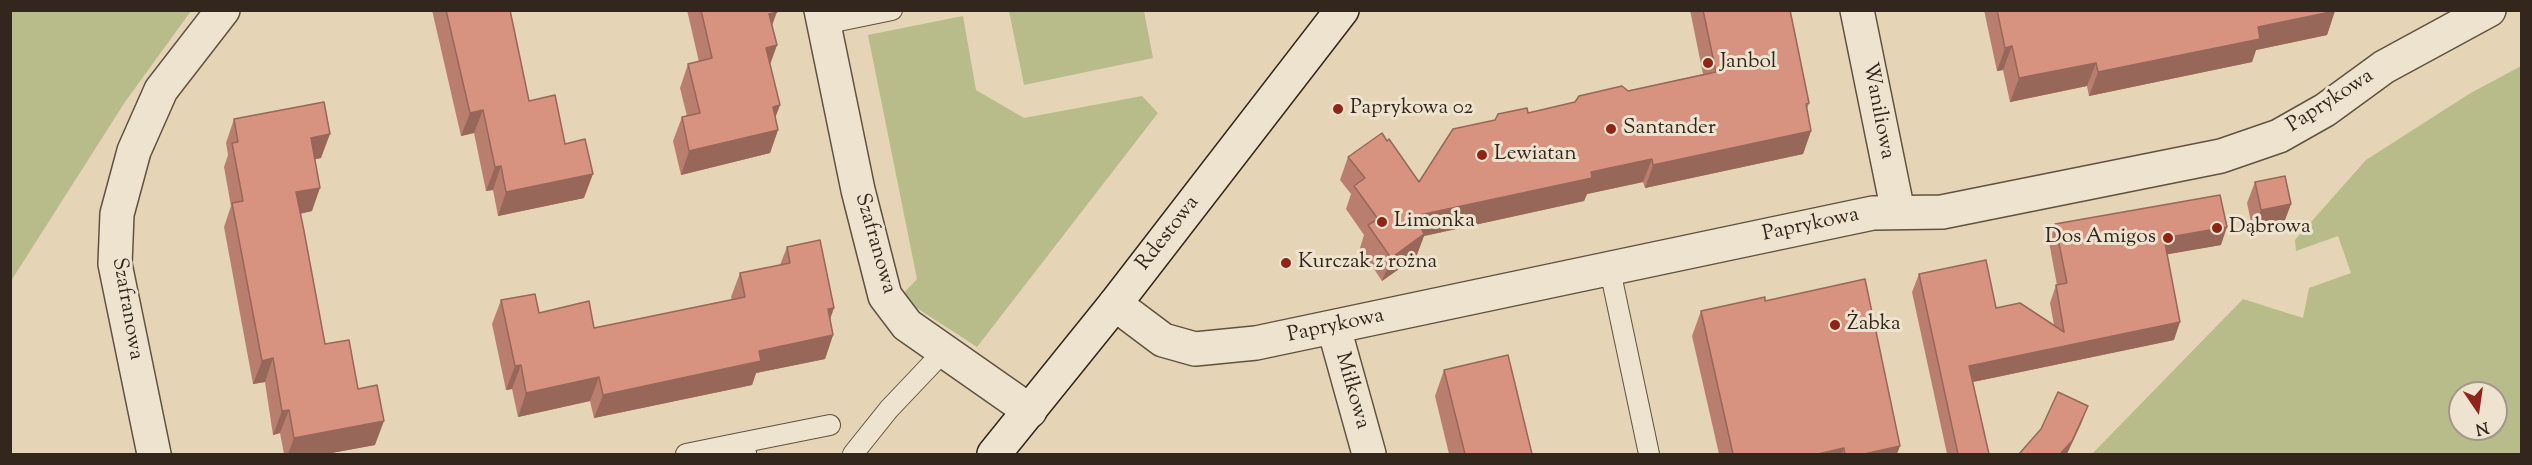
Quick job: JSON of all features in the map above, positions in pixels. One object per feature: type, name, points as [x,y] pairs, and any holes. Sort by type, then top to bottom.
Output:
[{"type":"street","name":"Szafranowa","points":[[154,454],[114,264],[117,214],[134,152],[161,90],[223,10]]},
{"type":"street","name":"Rdestowa","points":[[994,454],[1115,304],[1342,10]]},
{"type":"street","name":"Waniliowa","points":[[1857,10],[1898,212]]},
{"type":"street","name":"Paprykowa","points":[[1115,304],[1163,340],[1195,350],[1256,343],[1849,218],[1898,212],[1942,212],[2220,156],[2279,136],[2325,110],[2384,67],[2489,10]]},
{"type":"street","name":"Szafranowa","points":[[823,17],[858,190],[885,296],[907,325],[1030,411]]},
{"type":"street","name":"Miłkowa","points":[[1334,328],[1369,454]]},
{"type":"lane","points":[[823,17],[892,10]]},
{"type":"lane","points":[[1610,270],[1649,454]]},
{"type":"lane","points":[[853,454],[889,410],[945,350]]},
{"type":"lane","points":[[686,454],[744,449],[830,425]]},
{"type":"green space","points":[[11,10],[191,11],[125,102],[11,281]]},
{"type":"green space","points":[[1009,11],[1144,11],[1153,58],[1024,85]]},
{"type":"green space","points":[[963,16],[976,90],[1024,118],[1142,96],[1158,113],[977,347],[900,297],[917,279],[868,35]]},
{"type":"green space","points":[[2521,66],[2521,454],[2092,454],[2243,299],[2303,318],[2309,288],[2351,273],[2338,236],[2296,251],[2295,240],[2366,160],[2469,94]]},
{"type":"building","points":[[446,10],[510,10],[529,101],[555,95],[565,144],[585,139],[593,174],[506,192],[501,166],[495,167],[483,110],[470,113]]},
{"type":"building","points":[[701,10],[776,10],[777,12],[769,14],[777,45],[766,48],[780,105],[773,107],[778,130],[689,151],[682,117],[700,113],[688,64],[712,58]]},
{"type":"building","points":[[1703,10],[1790,10],[1809,103],[1806,104],[1811,131],[1653,165],[1652,159],[1591,172],[1592,178],[1415,216],[1424,234],[1391,258],[1368,225],[1378,219],[1354,186],[1365,178],[1348,157],[1382,133],[1387,141],[1389,139],[1419,182],[1453,129],[1495,120],[1498,114],[1527,108],[1528,113],[1575,102],[1579,96],[1622,86],[1628,91],[1716,72]]},
{"type":"building","points":[[1997,10],[2335,11],[2258,27],[2260,39],[2098,72],[2096,63],[2019,78],[2012,46],[2005,48]]},
{"type":"building","points":[[324,102],[330,134],[311,138],[320,188],[296,192],[325,344],[349,340],[358,389],[377,385],[384,421],[294,438],[289,410],[282,411],[273,358],[262,361],[232,203],[243,201],[232,143],[238,142],[234,119]]},
{"type":"building","points":[[2285,176],[2291,204],[2261,210],[2255,182]]},
{"type":"building","points":[[2220,195],[2227,227],[2164,238],[2180,322],[1969,366],[1989,454],[1958,454],[1919,274],[1986,260],[1996,308],[2020,303],[2064,332],[2056,285],[2067,283],[2055,224]]},
{"type":"building","points":[[820,240],[834,308],[828,309],[833,335],[759,351],[761,361],[603,395],[599,377],[526,393],[521,365],[515,366],[501,300],[535,294],[539,313],[589,301],[594,328],[745,297],[740,273],[790,263],[787,247]]},
{"type":"building","points":[[1865,279],[1900,446],[1864,454],[1845,454],[1844,448],[1818,454],[1733,454],[1701,311],[1765,297],[1765,301]]},
{"type":"building","points":[[1508,355],[1532,454],[1465,454],[1444,370]]},
{"type":"building","points":[[2058,392],[2088,406],[2072,441],[2060,454],[2019,454],[2041,429]]},
{"type":"place","name":"Janbol","points":[[1708,63]]},
{"type":"place","name":"Paprykowa 02","points":[[1338,109]]},
{"type":"place","name":"Santander","points":[[1611,129]]},
{"type":"place","name":"Lewiatan","points":[[1482,155]]},
{"type":"place","name":"Limonka","points":[[1382,222]]},
{"type":"place","name":"Dąbrowa","points":[[2217,228]]},
{"type":"place","name":"Dos Amigos","points":[[2168,238]]},
{"type":"place","name":"Kurczak z rożna","points":[[1286,263]]},
{"type":"place","name":"Żabka","points":[[1835,325]]}]
